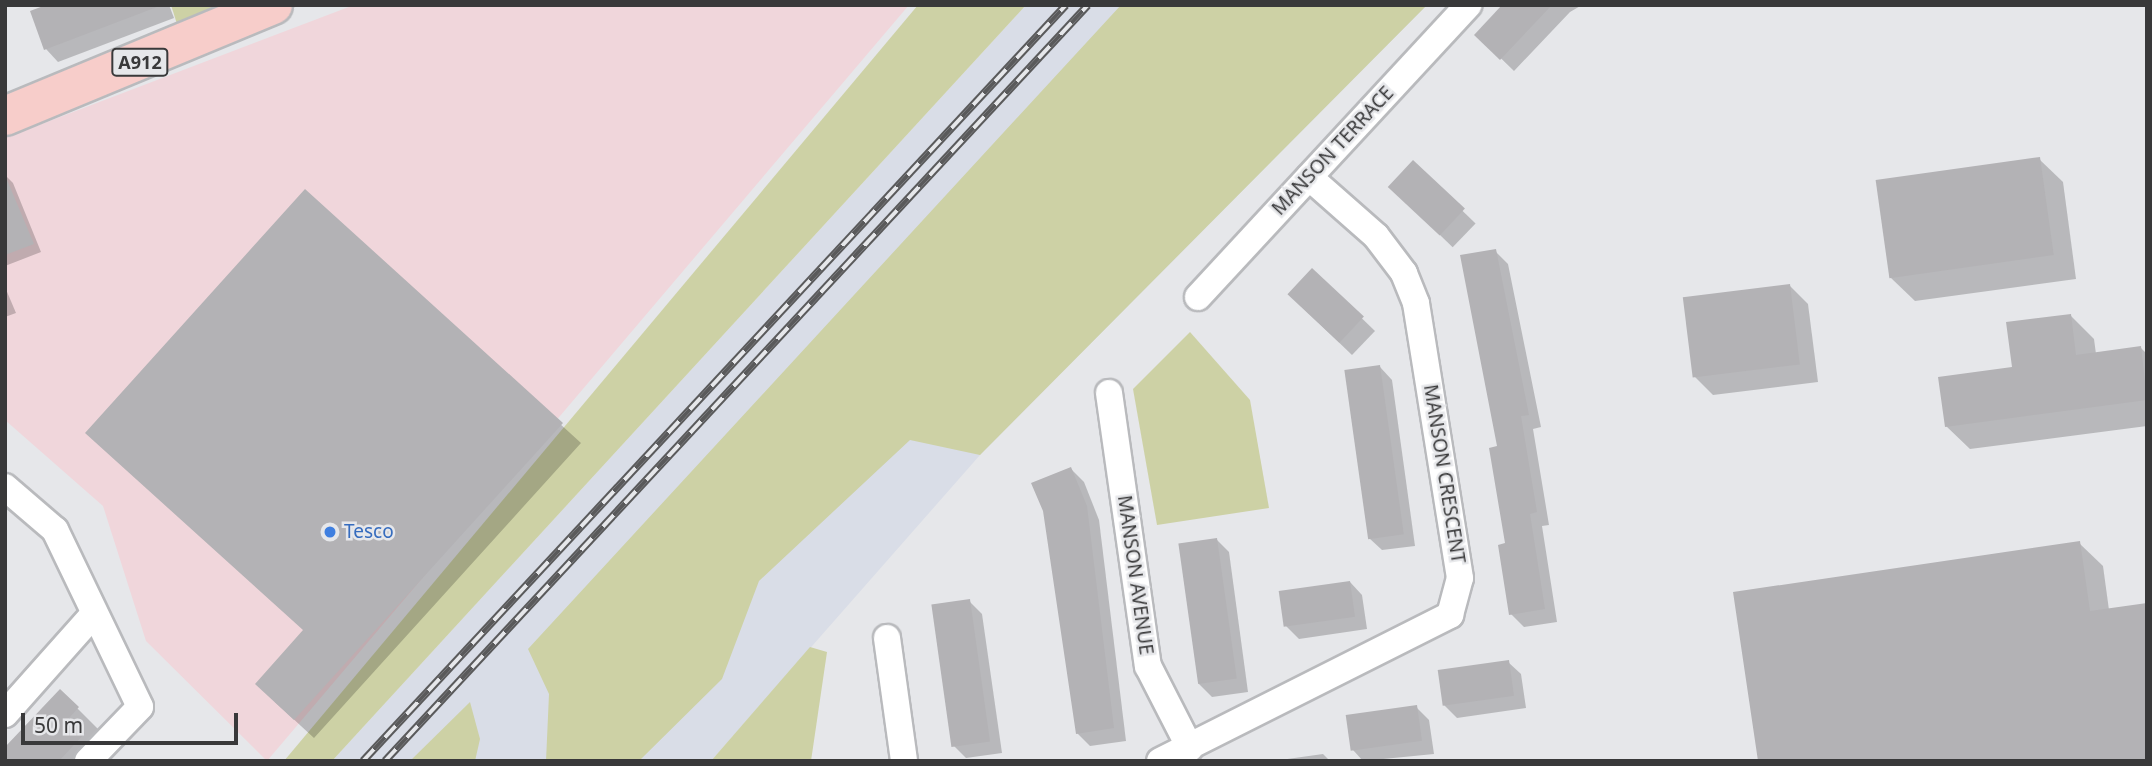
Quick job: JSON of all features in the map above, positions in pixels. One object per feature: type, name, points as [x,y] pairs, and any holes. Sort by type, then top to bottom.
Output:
[{"type":"main road","name":"A912","points":[[5,116],[273,5]]},
{"type":"street","name":"MANSON TERRACE","points":[[1198,297],[1468,5]]},
{"type":"street","name":"MANSON CRESCENT","points":[[1160,761],[1450,615],[1460,578],[1416,303],[1404,273],[1376,236],[1309,177]]},
{"type":"street","name":"MANSON AVENUE","points":[[1109,393],[1148,666],[1190,748]]},
{"type":"street","points":[[5,488],[55,530],[93,615],[139,707],[88,761]]},
{"type":"street","points":[[5,714],[93,615]]},
{"type":"street","points":[[887,638],[904,761]]},
{"type":"shaded area","points":[[354,5],[909,5],[267,761],[146,641],[103,506],[5,420],[5,138]]},
{"type":"shaded area","points":[[1026,5],[1427,5],[980,455],[711,761],[332,761]]},
{"type":"green space","points":[[171,5],[225,5],[178,27]]},
{"type":"green space","points":[[918,5],[1026,5],[332,761],[284,761]]},
{"type":"green space","points":[[1121,5],[1427,5],[980,455],[910,440],[759,581],[722,679],[639,761],[546,761],[549,694],[528,649]]},
{"type":"green space","points":[[1190,332],[1250,400],[1269,508],[1157,525],[1133,389]]},
{"type":"green space","points":[[810,647],[827,652],[811,761],[711,761]]},
{"type":"green space","points":[[470,702],[480,739],[475,761],[410,761]]},
{"type":"building","points":[[46,5],[157,7],[44,50],[30,11]]},
{"type":"building","points":[[1502,5],[1552,5],[1500,60],[1474,35]]},
{"type":"building","points":[[2040,157],[2054,255],[1889,278],[1876,180]]},
{"type":"building","points":[[1413,160],[1465,208],[1440,235],[1388,187]]},
{"type":"building","points":[[5,175],[34,244],[5,255]]},
{"type":"building","name":"Tesco","points":[[305,189],[563,423],[294,720],[255,684],[303,630],[85,433]]},
{"type":"building","points":[[1496,249],[1529,415],[1521,416],[1537,512],[1530,514],[1545,609],[1509,615],[1498,545],[1505,543],[1489,448],[1497,446],[1460,255]]},
{"type":"building","points":[[1312,268],[1364,316],[1339,343],[1287,294]]},
{"type":"building","points":[[1790,284],[1800,364],[1693,378],[1683,297]]},
{"type":"building","points":[[2071,314],[2076,355],[2141,346],[2147,400],[1945,427],[1938,377],[2012,367],[2006,322]]},
{"type":"building","points":[[1380,365],[1404,534],[1368,539],[1344,370]]},
{"type":"building","points":[[1071,467],[1087,506],[1114,728],[1076,734],[1043,511],[1031,483]]},
{"type":"building","points":[[1217,538],[1237,679],[1198,684],[1178,543]]},
{"type":"building","points":[[2080,541],[2090,611],[2147,603],[2147,761],[1758,761],[1733,592]]},
{"type":"building","points":[[1350,581],[1355,617],[1284,627],[1279,591]]},
{"type":"building","points":[[970,599],[990,742],[951,747],[931,604]]},
{"type":"building","points":[[1509,660],[1514,696],[1443,706],[1438,670]]},
{"type":"building","points":[[60,689],[79,707],[69,718],[85,733],[59,761],[5,761],[5,747]]},
{"type":"building","points":[[1417,705],[1422,741],[1351,751],[1346,715]]},
{"type":"railway","points":[[363,761],[1066,5]]},
{"type":"railway","points":[[385,761],[1088,5]]},
{"type":"place","name":"Tesco","points":[[330,532]]}]
